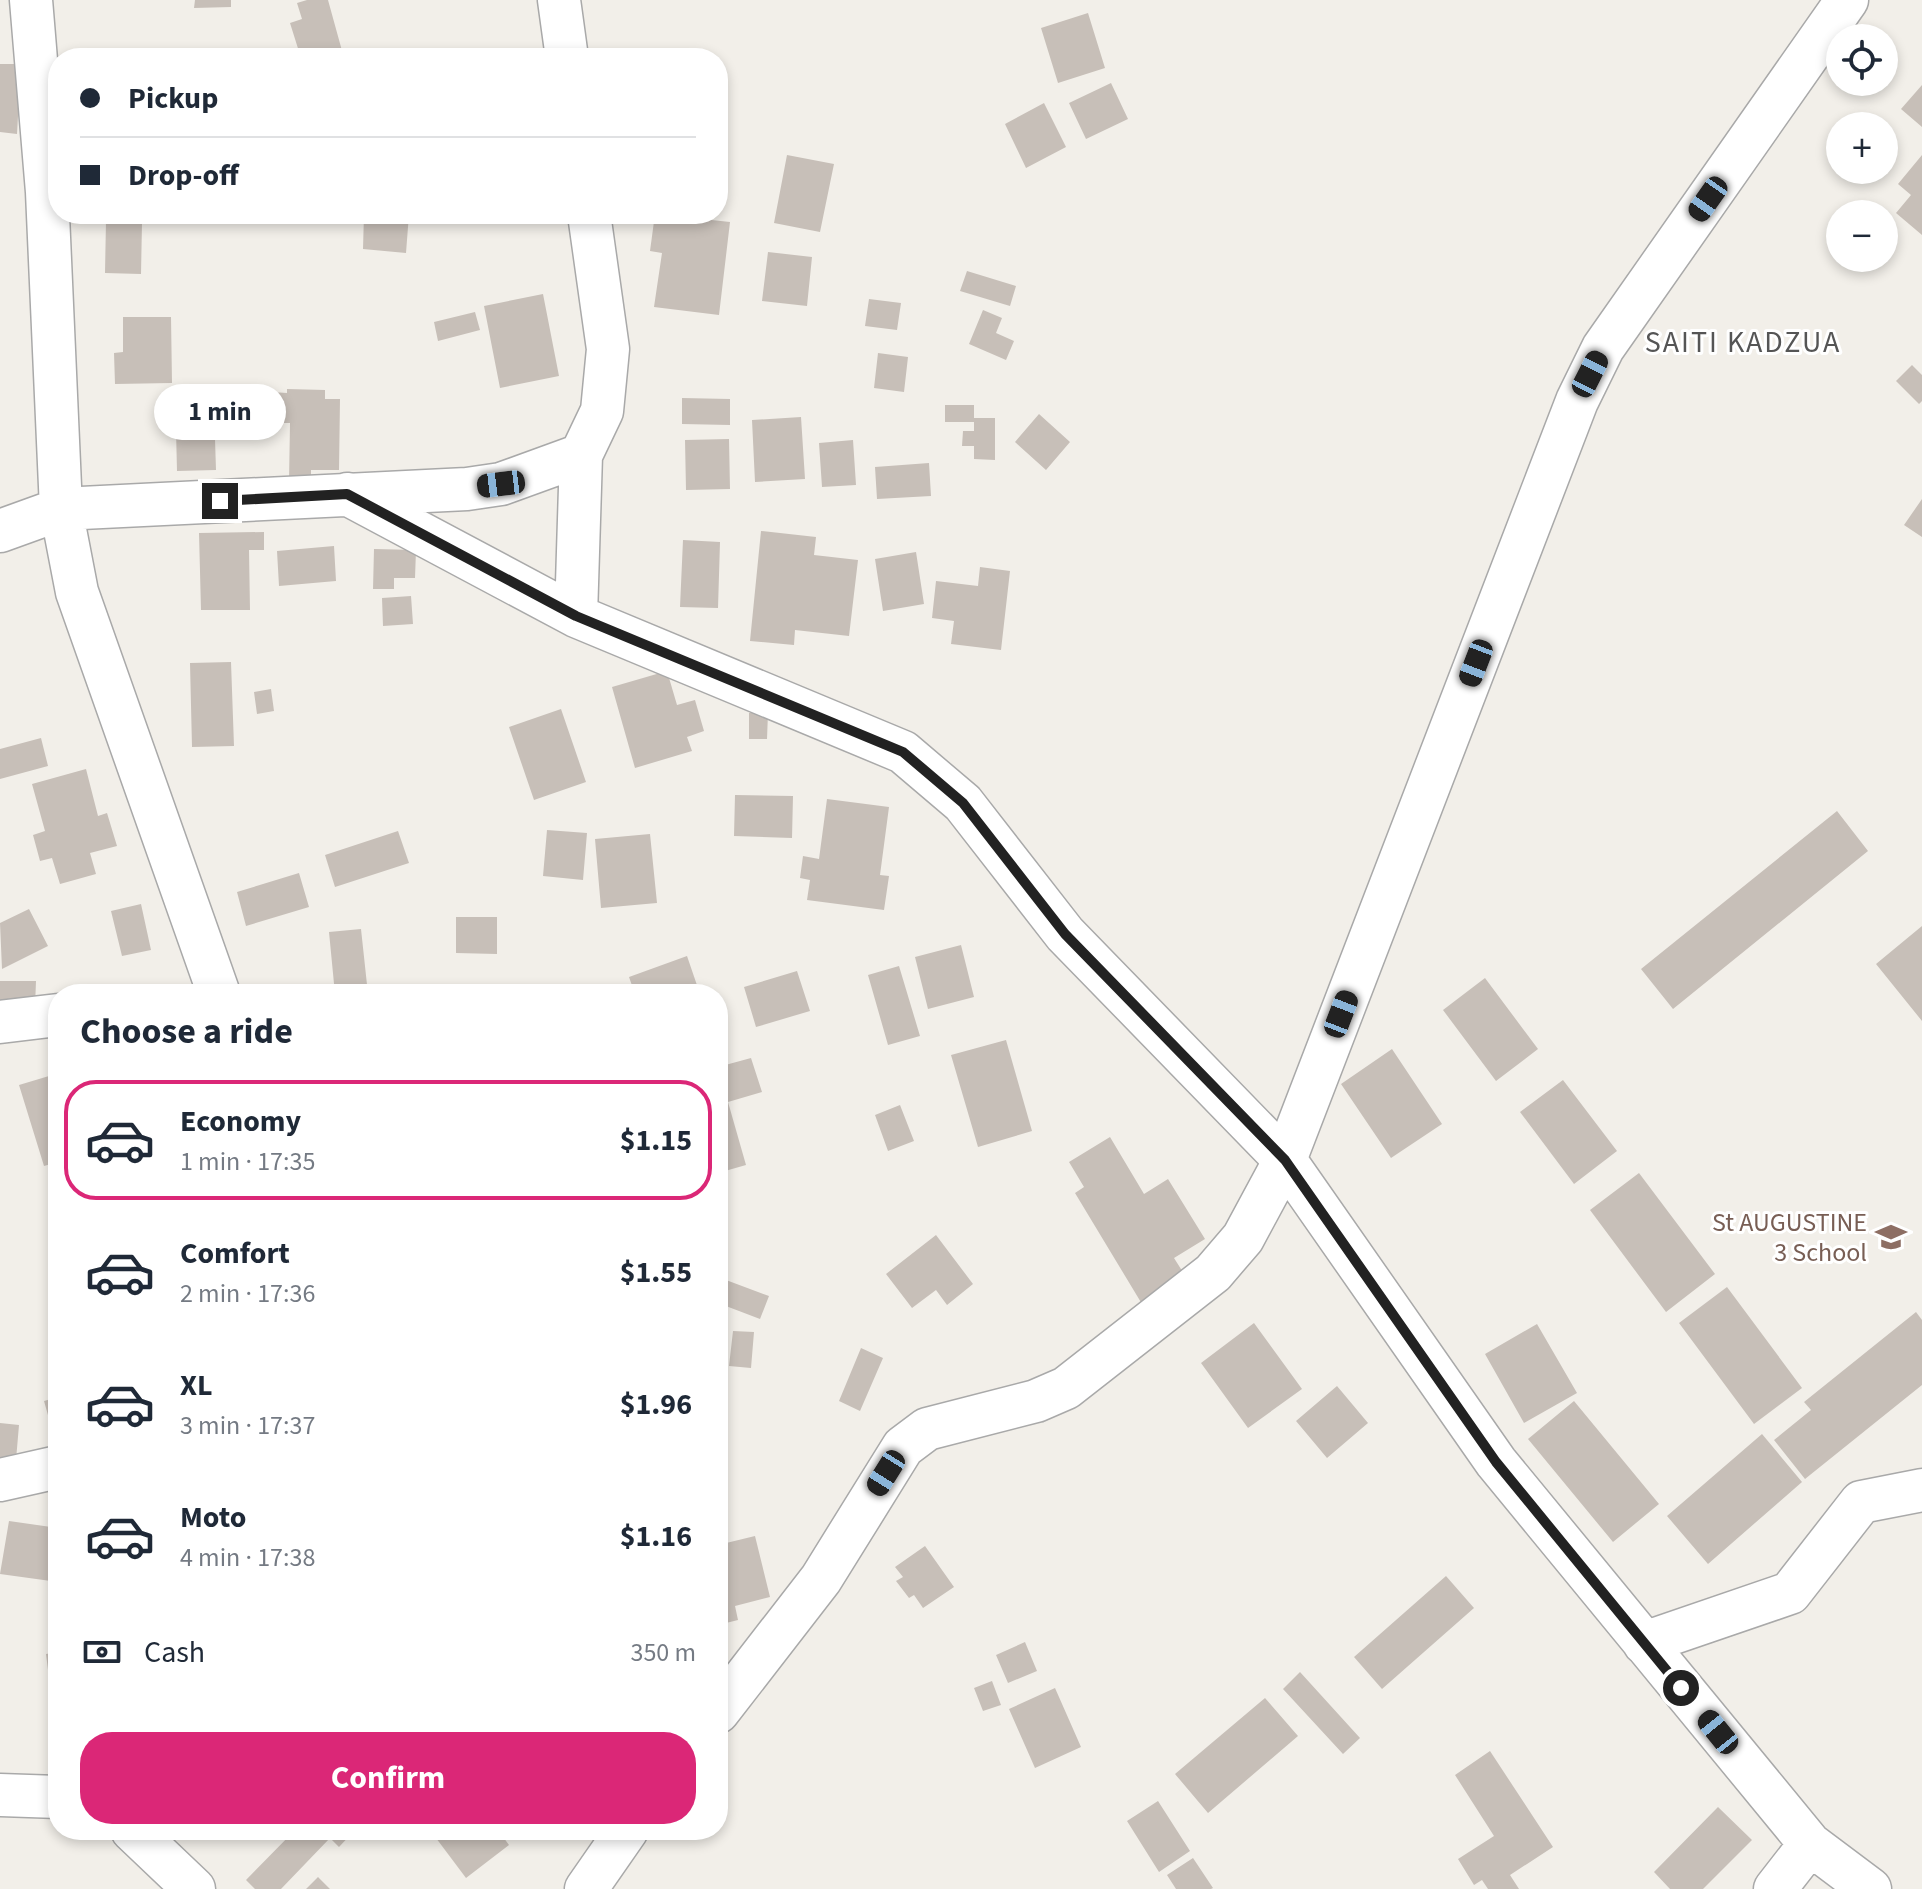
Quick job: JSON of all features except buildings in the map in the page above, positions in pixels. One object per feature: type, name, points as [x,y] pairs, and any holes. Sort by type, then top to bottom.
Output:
[{"type":"street","points":[[559,0],[566,48]]},
{"type":"street","points":[[728,1699],[821,1579],[903,1447],[927,1429],[1036,1401],[1066,1388],[1213,1273],[1243,1238],[1285,1160],[1577,401],[1603,348],[1847,0]]},
{"type":"street","points":[[21,14],[48,215]]},
{"type":"street","points":[[48,224],[61,509],[77,592],[215,984]]},
{"type":"street","points":[[576,616],[581,455],[602,411],[608,349],[590,224]]},
{"type":"street","points":[[0,531],[61,509],[501,484],[581,455]]},
{"type":"street","points":[[347,494],[576,616],[903,752],[963,803],[1065,934],[1285,1160],[1496,1462],[1810,1844],[1870,1889]]},
{"type":"street","points":[[0,1022],[48,1016]]},
{"type":"street","points":[[0,1480],[48,1469]]},
{"type":"street","points":[[1644,1643],[1790,1593],[1861,1502],[1922,1490]]},
{"type":"street","points":[[0,1795],[48,1797]]},
{"type":"street","points":[[143,1840],[194,1889]]},
{"type":"street","points":[[1775,1889],[1810,1844]]},
{"type":"place","name":"St AUGUSTINE 3 School","points":[[1891,1237]]},
{"type":"district","name":"SAITI KADZUA","points":[[1743,342]]},
{"type":"route","points":[[220,501],[347,494],[576,616],[903,752],[963,803],[1065,934],[1285,1160],[1496,1462],[1681,1688]]}]
